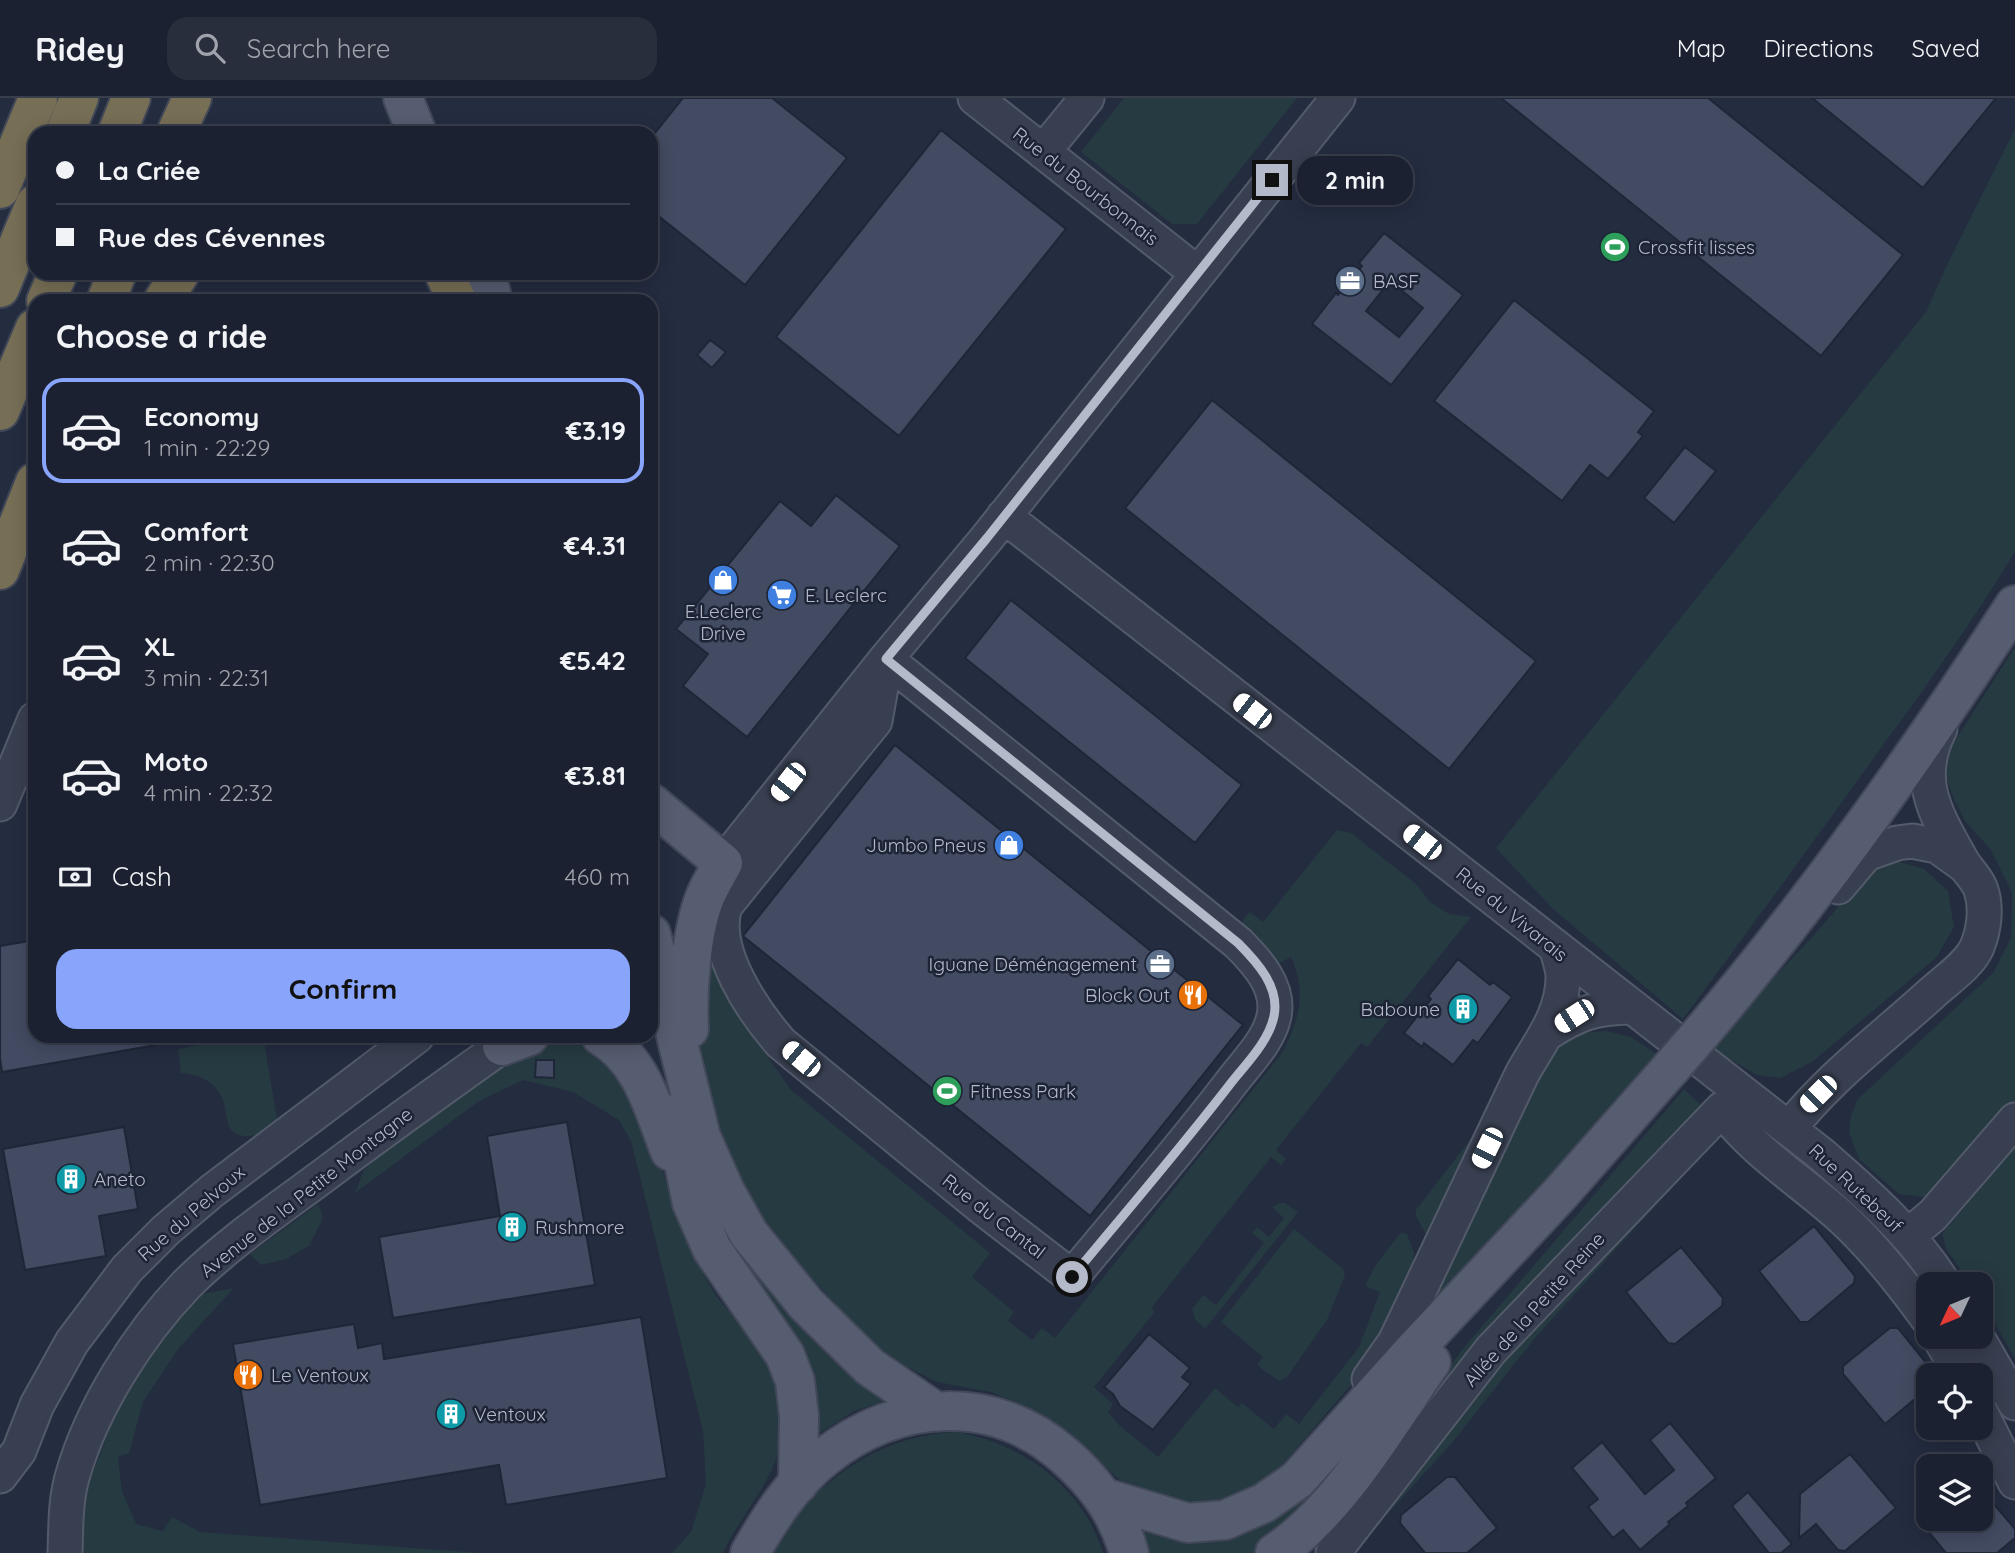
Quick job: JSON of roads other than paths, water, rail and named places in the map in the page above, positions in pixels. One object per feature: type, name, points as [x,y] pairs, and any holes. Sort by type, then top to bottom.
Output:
[{"type":"highway","points":[[0,189],[38,98]]},
{"type":"highway","points":[[68,126],[79,98]]},
{"type":"highway","points":[[120,126],[131,98]]},
{"type":"highway","points":[[179,126],[192,98]]},
{"type":"highway","points":[[0,288],[28,221]]},
{"type":"highway","points":[[0,411],[28,345]]},
{"type":"highway","points":[[0,570],[28,500]]},
{"type":"highway","points":[[0,585],[28,536]]},
{"type":"main road","points":[[403,98],[413,126]]},
{"type":"main road","points":[[428,98],[438,126]]},
{"type":"main road","points":[[1105,1498],[1188,1523],[1225,1520],[1264,1503],[1297,1480],[1506,1253],[1755,970],[1860,830],[1961,688],[2015,605]]},
{"type":"main road","points":[[658,809],[723,863],[705,898],[697,925],[688,999],[693,1104]]},
{"type":"main road","points":[[658,962],[701,1137],[749,1234],[806,1304],[870,1367],[933,1410]]},
{"type":"main road","points":[[612,1043],[636,1069],[712,1249],[785,1354],[795,1381],[799,1416],[797,1484]]},
{"type":"main road","points":[[657,1043],[673,1106],[692,1203]]},
{"type":"main road","points":[[1275,1553],[1312,1522],[1348,1480],[1506,1253]]},
{"type":"main road","points":[[750,1553],[772,1514],[824,1457],[851,1439],[893,1419],[933,1410],[988,1415],[1026,1429],[1053,1445],[1105,1498],[1124,1535],[1129,1553]]},
{"type":"street","name":"Rue du Bourbonnais","points":[[975,98],[1196,273]]},
{"type":"street","points":[[723,863],[1338,98]]},
{"type":"street","points":[[1043,152],[1075,102]]},
{"type":"street","name":"Rue du Vivarais","points":[[1004,516],[1556,950],[1789,1129]]},
{"type":"street","name":"Rue du Cantal","points":[[886,659],[1238,943],[1266,976],[1275,996],[1274,1017],[1265,1039],[1213,1107],[1072,1277],[980,1206],[781,1043],[762,1022],[747,999],[723,940],[720,920],[725,906],[874,721],[886,659]]},
{"type":"street","points":[[1789,1129],[1830,1082],[1903,1020],[1976,951],[1983,931],[1981,889],[1965,866],[1931,796],[1926,773],[1936,736],[1961,688]]},
{"type":"street","points":[[0,804],[28,736]]},
{"type":"street","points":[[1755,970],[1809,923],[1866,854],[1897,843],[1912,841],[1937,846],[1965,866]]},
{"type":"street","points":[[1297,1480],[1308,1457],[1326,1431],[1374,1373],[1395,1342],[1522,1074],[1549,1032],[1559,1004],[1563,976],[1556,950]]},
{"type":"street","points":[[1549,1032],[1574,1016],[1603,1008],[1630,1007]]},
{"type":"street","name":"Rue du Pelvoux","points":[[0,1476],[19,1451],[37,1405],[72,1342],[127,1269],[166,1230],[212,1191],[408,1043]]},
{"type":"street","name":"Avenue de la Petite Montagne","points":[[65,1553],[66,1509],[85,1438],[129,1359],[162,1312],[187,1284],[235,1241],[363,1145],[508,1043]]},
{"type":"street","name":"Allée de la Petite Reine","points":[[1333,1553],[1491,1350],[1722,1109],[1740,1133],[1759,1151],[1827,1205],[1858,1235],[1897,1277],[1916,1303]]},
{"type":"street","points":[[1908,1236],[1933,1215],[2015,1120]]},
{"type":"street","name":"Rue Rutebeuf","points":[[1789,1129],[1887,1212],[1935,1272]]},
{"type":"street","points":[[1984,1349],[2015,1403]]},
{"type":"street","points":[[1993,1437],[2015,1482]]},
{"type":"place","name":"Crossfit lisses","points":[[1615,247]]},
{"type":"place","name":"BASF","points":[[1350,281]]},
{"type":"place","name":"E.Leclerc Drive","points":[[723,580]]},
{"type":"place","name":"E. Leclerc","points":[[782,595]]},
{"type":"place","name":"Jumbo Pneus","points":[[1009,845]]},
{"type":"place","name":"Iguane Déménagement","points":[[1160,964]]},
{"type":"place","name":"Block Out","points":[[1193,995]]},
{"type":"place","name":"Baboune","points":[[1463,1009]]},
{"type":"place","name":"Fitness Park","points":[[947,1091]]},
{"type":"place","name":"Aneto","points":[[71,1179]]},
{"type":"place","name":"Rushmore","points":[[512,1227]]},
{"type":"place","name":"Le Ventoux","points":[[248,1375]]},
{"type":"place","name":"Ventoux","points":[[451,1414]]}]
